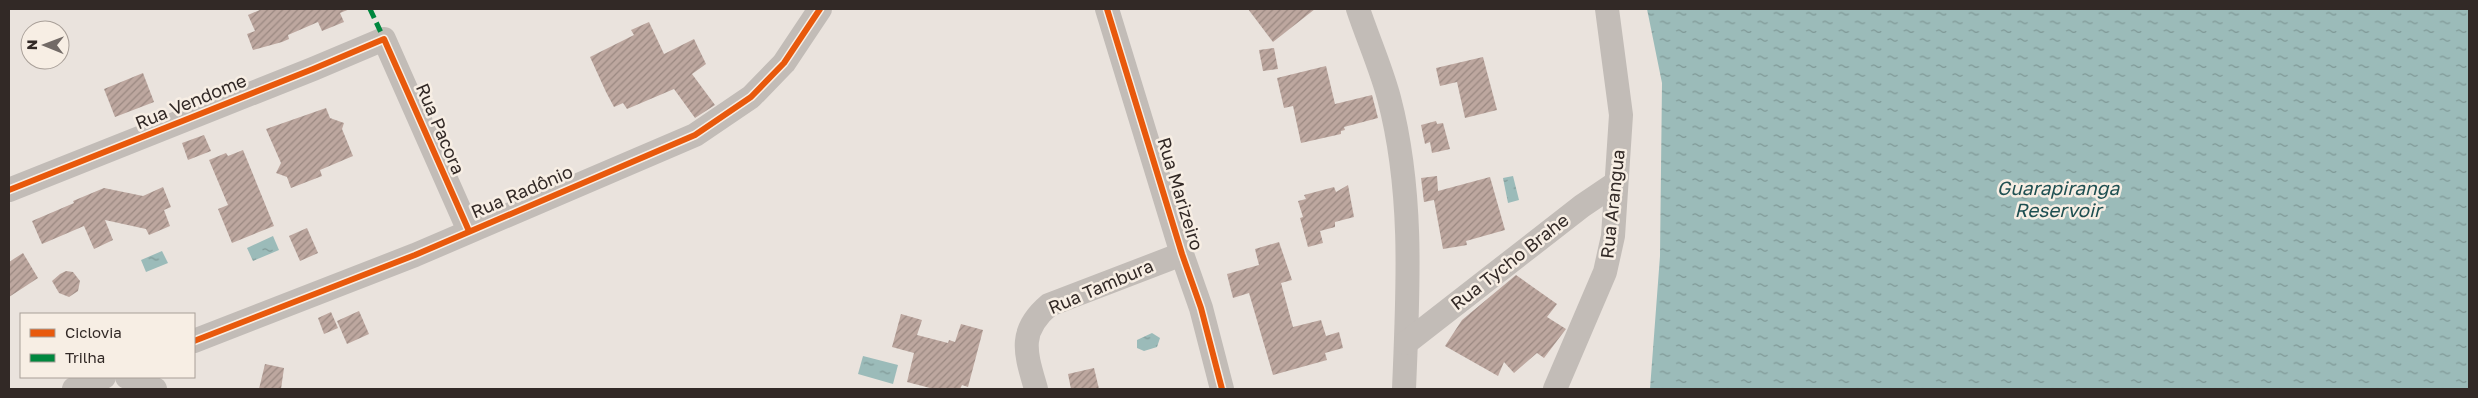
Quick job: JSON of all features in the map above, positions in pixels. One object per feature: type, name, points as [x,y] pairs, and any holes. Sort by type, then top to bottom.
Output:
[{"type":"street","name":"Rua Radônio","points":[[195,341],[415,255],[695,135],[751,97],[784,63],[820,9]]},
{"type":"street","name":"Rua Marizeiro","points":[[1107,9],[1182,254],[1201,308],[1222,389]]},
{"type":"street","points":[[1358,9],[1389,98],[1403,176],[1409,256],[1404,389]]},
{"type":"street","name":"Rua Arangua","points":[[1555,389],[1605,272],[1613,236],[1621,115],[1607,9]]},
{"type":"street","name":"Rua Pacora","points":[[384,38],[469,231]]},
{"type":"street","name":"Rua Vendome","points":[[9,190],[313,69],[384,38]]},
{"type":"street","name":"Rua Tycho Brahe","points":[[1406,342],[1582,206],[1616,183]]},
{"type":"street","name":"Rua Tambura","points":[[1036,389],[1025,350],[1029,327],[1037,316],[1049,306],[1182,254]]},
{"type":"street","points":[[74,389],[102,378]]},
{"type":"street","points":[[129,378],[155,389]]},
{"type":"water","name":"Guarapiranga Reservoir","points":[[1647,9],[2469,9],[2469,389],[1650,389],[1660,256],[1662,83]]},
{"type":"water","points":[[1513,176],[1519,200],[1508,203],[1503,178]]},
{"type":"water","points":[[273,236],[279,250],[253,261],[247,248]]},
{"type":"water","points":[[162,251],[168,263],[146,272],[141,260]]},
{"type":"water","points":[[1152,333],[1160,338],[1157,347],[1144,351],[1137,348],[1137,340]]},
{"type":"water","points":[[863,356],[898,365],[893,384],[858,374]]},
{"type":"building","points":[[262,9],[350,9],[340,13],[344,22],[322,31],[318,22],[288,35],[289,39],[253,50],[247,34],[255,31],[248,15]]},
{"type":"building","points":[[1248,9],[1315,9],[1273,42]]},
{"type":"building","points":[[649,22],[664,54],[694,39],[706,64],[692,74],[715,105],[695,118],[674,89],[627,109],[623,103],[614,107],[606,92],[590,57],[634,35],[631,30]]},
{"type":"building","points":[[1274,48],[1278,69],[1263,71],[1259,50]]},
{"type":"building","points":[[1483,57],[1497,110],[1465,118],[1457,82],[1440,86],[1436,68]]},
{"type":"building","points":[[1326,66],[1335,104],[1372,95],[1378,118],[1344,127],[1345,130],[1341,131],[1341,134],[1301,143],[1293,106],[1284,108],[1277,78]]},
{"type":"building","points":[[143,73],[154,102],[115,117],[104,89]]},
{"type":"building","points":[[326,108],[330,118],[344,123],[342,129],[353,156],[320,170],[322,176],[291,188],[287,177],[276,173],[281,163],[266,129]]},
{"type":"building","points":[[1436,121],[1437,124],[1443,123],[1450,149],[1432,153],[1430,142],[1425,144],[1421,125]]},
{"type":"building","points":[[204,135],[211,151],[188,160],[182,143]]},
{"type":"building","points":[[243,150],[274,226],[232,243],[218,209],[228,205],[209,160],[226,153],[228,156]]},
{"type":"building","points":[[1437,176],[1438,191],[1490,177],[1505,230],[1466,241],[1467,245],[1443,249],[1434,200],[1424,202],[1421,178]]},
{"type":"building","points":[[1348,185],[1354,217],[1335,222],[1335,227],[1320,231],[1323,243],[1308,247],[1300,218],[1303,217],[1298,201],[1306,199],[1304,195],[1334,187],[1336,192]]},
{"type":"building","points":[[163,187],[171,207],[164,210],[170,226],[149,235],[146,229],[105,220],[113,240],[94,249],[84,226],[42,244],[32,221],[104,188],[143,196]]},
{"type":"building","points":[[307,228],[318,253],[300,261],[289,236]]},
{"type":"building","points":[[1279,242],[1292,280],[1281,283],[1293,327],[1321,320],[1326,336],[1339,332],[1343,348],[1325,353],[1327,360],[1273,375],[1249,293],[1233,298],[1227,274],[1259,265],[1255,249]]},
{"type":"building","points":[[23,253],[38,278],[9,297],[9,262]]},
{"type":"building","points":[[66,271],[73,272],[80,281],[78,291],[69,297],[59,293],[52,281]]},
{"type":"building","points":[[1516,275],[1557,304],[1547,317],[1566,329],[1544,358],[1537,353],[1514,373],[1504,362],[1498,376],[1445,346],[1462,320]]},
{"type":"building","points":[[359,311],[369,334],[347,344],[337,321]]},
{"type":"building","points":[[331,312],[338,328],[324,334],[318,318]]},
{"type":"building","points":[[901,314],[922,320],[917,335],[948,343],[949,340],[955,342],[961,324],[983,330],[968,387],[962,385],[960,389],[934,389],[907,382],[914,353],[892,347]]},
{"type":"building","points":[[265,364],[284,368],[281,389],[259,389]]},
{"type":"building","points":[[1094,368],[1099,389],[1071,389],[1068,374]]},
{"type":"marked path","points":[[370,9],[384,39]]},
{"type":"cycle path","points":[[195,341],[415,255],[695,135],[751,97],[784,63],[820,9]]},
{"type":"cycle path","points":[[1107,9],[1182,254],[1201,308],[1222,389]]},
{"type":"cycle path","points":[[9,190],[384,39],[469,231]]}]
